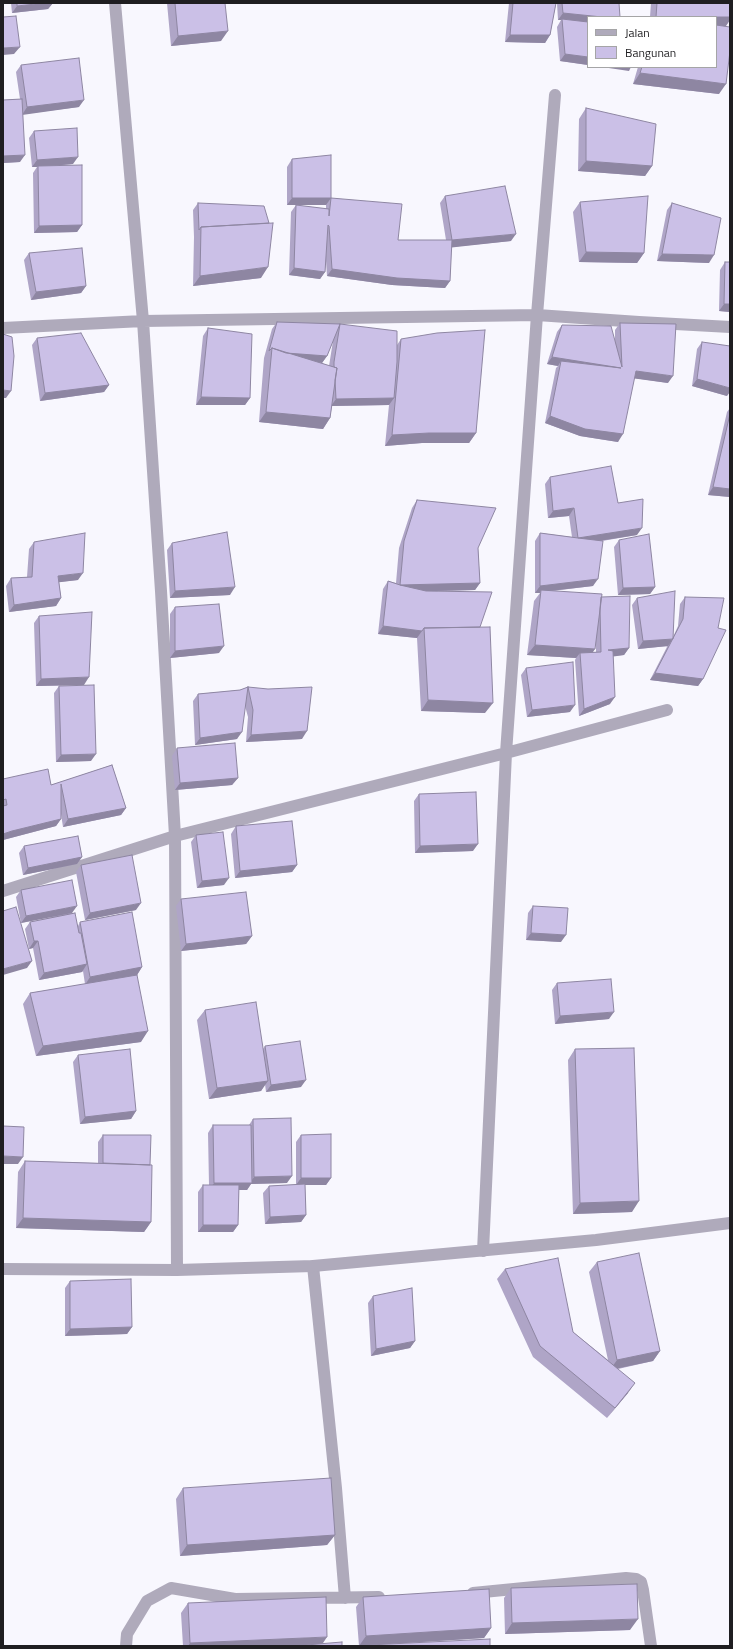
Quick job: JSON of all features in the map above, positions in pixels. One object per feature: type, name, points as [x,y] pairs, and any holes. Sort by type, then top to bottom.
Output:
[{"type":"street","points":[[115,3],[143,320],[175,836],[177,1270]]},
{"type":"street","points":[[483,1251],[506,753],[537,315],[555,96]]},
{"type":"street","points":[[3,328],[143,320],[537,315],[730,327]]},
{"type":"street","points":[[3,891],[175,836],[506,753],[667,710]]},
{"type":"street","points":[[3,1269],[177,1270],[313,1266],[596,1240],[730,1223]]},
{"type":"street","points":[[313,1266],[336,1488],[345,1598]]},
{"type":"street","points":[[465,1593],[626,1578],[636,1579],[641,1582],[643,1590],[651,1646]]},
{"type":"street","points":[[126,1646],[126,1634],[147,1601],[171,1588],[235,1599],[393,1596]]},
{"type":"building","points":[[17,3],[45,3],[17,6]]},
{"type":"building","points":[[175,3],[225,3],[228,31],[178,36]]},
{"type":"building","points":[[513,3],[556,3],[550,35],[510,35]]},
{"type":"building","points":[[562,3],[619,3],[620,16],[592,16],[563,13]]},
{"type":"building","points":[[657,3],[730,3],[730,17],[656,16]]},
{"type":"building","points":[[16,16],[20,47],[3,48],[3,17]]},
{"type":"building","points":[[562,19],[587,22],[587,57],[565,54]]},
{"type":"building","points":[[717,25],[730,27],[730,51],[726,84],[640,73],[642,68],[717,68]]},
{"type":"building","points":[[79,58],[84,100],[27,107],[21,65]]},
{"type":"building","points":[[22,99],[25,155],[3,156],[3,100]]},
{"type":"building","points":[[586,108],[656,124],[652,166],[586,161]]},
{"type":"building","points":[[77,128],[78,157],[37,160],[34,131]]},
{"type":"building","points":[[331,155],[331,198],[292,198],[292,159]]},
{"type":"building","points":[[82,165],[82,225],[39,226],[38,166]]},
{"type":"building","points":[[505,186],[516,234],[452,240],[445,196]]},
{"type":"building","points":[[648,196],[644,253],[586,252],[580,202]]},
{"type":"building","points":[[331,198],[402,204],[398,240],[452,240],[450,281],[397,278],[332,269],[328,225],[325,272],[294,268],[296,205],[329,209],[329,216]]},
{"type":"building","points":[[198,203],[264,206],[269,223],[201,227],[199,230]]},
{"type":"building","points":[[672,203],[721,218],[714,255],[662,254]]},
{"type":"building","points":[[273,223],[268,267],[200,276],[201,227]]},
{"type":"building","points":[[82,248],[86,286],[36,292],[29,253]]},
{"type":"building","points":[[725,262],[730,262],[730,304],[724,304]]},
{"type":"building","points":[[277,322],[340,324],[327,356],[286,353],[272,348],[269,351]]},
{"type":"building","points":[[620,323],[676,324],[673,376],[636,371],[623,434],[585,429],[550,416],[561,361],[621,368],[552,357],[562,325],[611,326],[622,367]]},
{"type":"building","points":[[340,324],[397,331],[397,362],[394,398],[336,399],[335,380],[337,368],[334,367],[334,362]]},
{"type":"building","points":[[208,328],[252,334],[250,398],[201,397]]},
{"type":"building","points":[[485,330],[476,433],[392,435],[401,339],[437,333]]},
{"type":"building","points":[[81,333],[109,385],[45,393],[37,338]]},
{"type":"building","points":[[3,334],[12,337],[14,356],[11,391],[3,390]]},
{"type":"building","points":[[702,342],[730,346],[730,388],[697,379]]},
{"type":"building","points":[[272,348],[337,368],[330,418],[266,412]]},
{"type":"building","points":[[730,414],[730,489],[713,487]]},
{"type":"building","points":[[611,466],[618,503],[643,499],[642,528],[578,538],[574,508],[553,511],[550,477]]},
{"type":"building","points":[[417,500],[496,508],[478,548],[480,583],[400,585],[404,541]]},
{"type":"building","points":[[227,532],[235,587],[175,591],[172,543]]},
{"type":"building","points":[[85,533],[83,573],[58,576],[61,598],[14,605],[11,578],[32,577],[34,542]]},
{"type":"building","points":[[540,533],[603,541],[598,579],[540,586]]},
{"type":"building","points":[[649,534],[655,587],[623,588],[619,540]]},
{"type":"building","points":[[388,581],[426,591],[492,592],[480,627],[424,628],[422,631],[383,626]]},
{"type":"building","points":[[541,590],[602,594],[595,649],[535,645]]},
{"type":"building","points":[[675,591],[673,639],[643,641],[637,598]]},
{"type":"building","points":[[630,596],[629,648],[608,650],[613,651],[615,697],[584,709],[580,653],[601,652],[601,597]]},
{"type":"building","points":[[685,597],[724,598],[718,628],[726,630],[703,679],[655,673],[683,619]]},
{"type":"building","points":[[219,604],[224,646],[175,651],[175,607]]},
{"type":"building","points":[[92,612],[89,677],[41,679],[39,616]]},
{"type":"building","points":[[490,627],[493,703],[428,700],[424,628]]},
{"type":"building","points":[[573,662],[575,705],[532,710],[526,668]]},
{"type":"building","points":[[94,685],[96,754],[61,755],[59,686]]},
{"type":"building","points":[[248,687],[268,689],[312,687],[307,731],[251,735],[253,710]]},
{"type":"building","points":[[248,687],[242,732],[200,738],[198,694],[240,690]]},
{"type":"building","points":[[235,743],[238,778],[180,783],[177,748]]},
{"type":"building","points":[[112,765],[126,808],[68,819],[61,784],[61,819],[3,834],[3,806],[7,805],[6,799],[3,800],[3,779],[48,769],[51,785]]},
{"type":"building","points":[[476,792],[478,844],[420,846],[419,794]]},
{"type":"building","points":[[292,821],[297,865],[240,871],[236,826]]},
{"type":"building","points":[[223,832],[229,878],[202,881],[196,835]]},
{"type":"building","points":[[78,836],[82,857],[28,868],[24,846]]},
{"type":"building","points":[[132,855],[141,903],[90,913],[81,865]]},
{"type":"building","points":[[72,880],[77,906],[26,916],[21,890]]},
{"type":"building","points":[[246,892],[252,936],[186,944],[181,899]]},
{"type":"building","points":[[533,906],[568,908],[566,935],[531,933]]},
{"type":"building","points":[[16,907],[32,961],[3,969],[3,911]]},
{"type":"building","points":[[132,912],[142,967],[90,977],[80,922]]},
{"type":"building","points":[[75,913],[79,933],[81,933],[87,964],[44,973],[38,941],[34,941],[30,922]]},
{"type":"building","points":[[137,975],[148,1031],[43,1046],[30,993]]},
{"type":"building","points":[[611,979],[614,1012],[560,1016],[557,983]]},
{"type":"building","points":[[256,1002],[268,1081],[217,1088],[205,1010]]},
{"type":"building","points":[[300,1041],[306,1080],[271,1085],[265,1046]]},
{"type":"building","points":[[634,1048],[639,1201],[580,1203],[575,1049]]},
{"type":"building","points":[[130,1049],[136,1111],[85,1117],[78,1055]]},
{"type":"building","points":[[291,1118],[292,1176],[254,1177],[253,1119]]},
{"type":"building","points":[[213,1125],[251,1125],[252,1183],[214,1183]]},
{"type":"building","points":[[3,1126],[24,1127],[23,1157],[3,1156]]},
{"type":"building","points":[[331,1134],[331,1178],[301,1178],[301,1135]]},
{"type":"building","points":[[103,1135],[151,1135],[150,1165],[103,1163]]},
{"type":"building","points":[[25,1161],[152,1165],[151,1222],[23,1218]]},
{"type":"building","points":[[305,1184],[306,1215],[270,1217],[269,1186]]},
{"type":"building","points":[[203,1185],[239,1185],[238,1225],[203,1225]]},
{"type":"building","points":[[639,1253],[660,1351],[617,1360],[597,1262]]},
{"type":"building","points":[[558,1258],[573,1332],[635,1383],[615,1408],[540,1346],[505,1269]]},
{"type":"building","points":[[131,1279],[132,1327],[70,1329],[70,1281]]},
{"type":"building","points":[[412,1288],[415,1341],[376,1349],[373,1296]]},
{"type":"building","points":[[331,1478],[335,1535],[187,1545],[183,1488]]},
{"type":"building","points":[[637,1584],[638,1619],[512,1623],[511,1588]]},
{"type":"building","points":[[489,1589],[491,1628],[366,1636],[363,1597]]},
{"type":"building","points":[[326,1597],[327,1637],[190,1643],[188,1603]]},
{"type":"building","points":[[490,1639],[490,1646],[369,1646],[369,1645]]},
{"type":"building","points":[[342,1642],[342,1646],[294,1646]]}]
